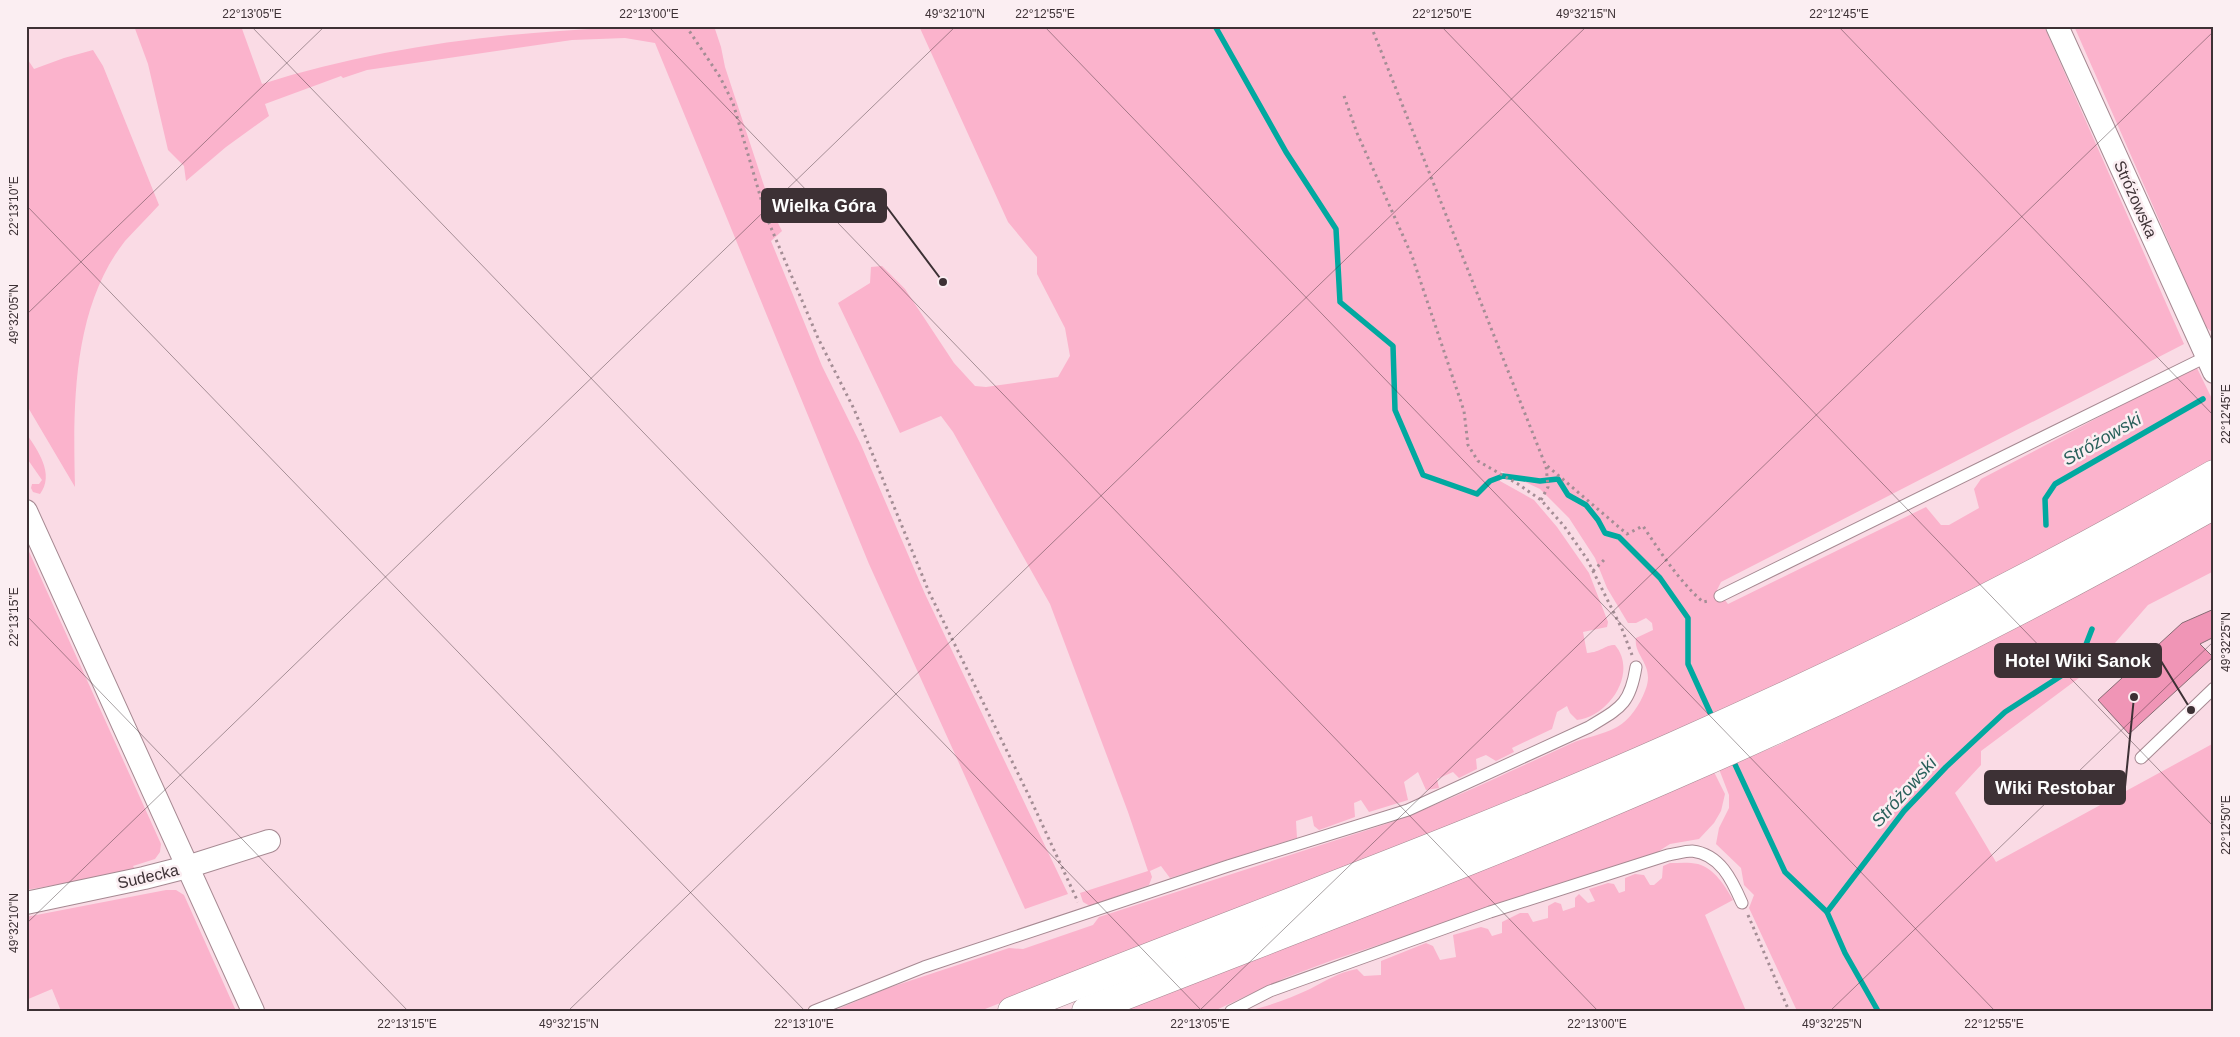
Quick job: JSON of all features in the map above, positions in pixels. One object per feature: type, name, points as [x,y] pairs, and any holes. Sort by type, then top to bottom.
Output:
[{"type":"main road","points":[[1012,1011],[1512,814],[1675,746],[1858,662],[2007,587],[2214,474]]},
{"type":"main road","points":[[1086,1011],[1538,833],[1688,770],[1776,730],[1988,627],[2214,505]]},
{"type":"street","name":"Stróżowska","points":[[2057,26],[2211,360]]},
{"type":"street","points":[[26,511],[253,1011]]},
{"type":"street","name":"Sudecka","points":[[26,903],[187,867],[268,841]]},
{"type":"lane","points":[[1720,596],[2211,360]]},
{"type":"lane","points":[[814,1011],[924,967],[1228,866],[1408,810],[1589,727],[1607,716],[1626,702],[1633,685],[1636,667]]},
{"type":"lane","points":[[2141,758],[2214,688]]},
{"type":"lane","points":[[1231,1011],[1270,991],[1490,912],[1668,855],[1692,851],[1715,859],[1731,877],[1742,903]]},
{"type":"path","points":[[686,26],[720,77],[733,103],[766,216],[818,338],[854,409],[929,592],[1030,798],[1084,914]]},
{"type":"path","points":[[1371,26],[1545,464],[1548,487],[1541,500]]},
{"type":"path","points":[[1344,96],[1357,133],[1412,256],[1464,411],[1468,445],[1478,461],[1541,500],[1564,526],[1593,571],[1622,629],[1636,667]]},
{"type":"path","points":[[1545,464],[1628,534],[1643,526],[1667,562],[1703,602],[1720,596]]},
{"type":"path","points":[[1593,571],[1606,558]]},
{"type":"path","points":[[1742,903],[1789,1011]]},
{"type":"shaded area","points":[[134,26],[241,26],[262,84],[317,68],[429,45],[542,32],[714,26],[725,67],[773,213],[782,231],[771,241],[822,366],[861,445],[925,594],[1068,894],[1025,909],[869,564],[655,43],[625,38],[572,40],[367,70],[343,78],[341,76],[265,104],[269,116],[226,147],[186,181],[184,166],[168,150],[148,64]]},
{"type":"shaded area","points":[[919,26],[2044,26],[2184,344],[1721,582],[1717,590],[1728,604],[1926,507],[1941,525],[1949,525],[1979,508],[1974,489],[1981,479],[2196,366],[2214,403],[2214,459],[2060,546],[1820,666],[1555,784],[980,1011],[833,1011],[888,988],[1009,948],[1023,949],[1093,925],[1099,917],[1392,822],[1460,794],[1570,744],[1612,730],[1630,716],[1645,691],[1648,674],[1636,644],[1636,638],[1653,630],[1652,623],[1646,618],[1636,623],[1628,623],[1607,588],[1595,558],[1569,518],[1540,489],[1501,471],[1500,481],[1534,500],[1557,527],[1589,573],[1608,622],[1607,627],[1583,632],[1587,653],[1615,645],[1621,656],[1623,668],[1622,680],[1610,702],[1589,717],[1577,720],[1570,713],[1567,706],[1557,712],[1552,729],[1512,748],[1514,752],[1496,761],[1486,755],[1476,759],[1477,769],[1459,778],[1453,772],[1437,779],[1439,788],[1426,790],[1418,772],[1404,782],[1408,800],[1369,812],[1361,800],[1354,803],[1355,817],[1319,830],[1314,826],[1312,816],[1296,821],[1297,838],[1170,878],[1161,866],[1150,871],[1152,877],[1149,885],[1090,906],[1083,902],[1080,893],[1148,871],[1128,812],[1050,604],[953,432],[941,416],[900,433],[838,303],[870,283],[871,267],[882,266],[905,289],[954,363],[975,386],[986,387],[1058,377],[1070,356],[1065,328],[1037,274],[1037,257],[1008,222]]},
{"type":"shaded area","points":[[2074,26],[2214,26],[2214,334],[2204,325]]},
{"type":"shaded area","points":[[93,50],[103,66],[159,205],[125,241],[108,268],[95,296],[85,327],[79,359],[76,392],[75,487],[26,404],[26,57],[34,69]]},
{"type":"shaded area","points":[[26,433],[40,455],[45,471],[46,479],[40,494],[33,492],[31,488],[32,484],[39,484],[42,480],[26,457]]},
{"type":"shaded area","points":[[2214,517],[2214,571],[2148,605],[2095,666],[1981,751],[1981,765],[1955,793],[1996,862],[2214,743],[2214,1011],[1797,1011],[1749,908],[1754,895],[1744,885],[1741,868],[1716,844],[1719,828],[1729,808],[1729,795],[1719,769],[1781,744]]},
{"type":"shaded area","points":[[26,545],[161,844],[160,852],[155,859],[133,866],[136,871],[26,890]]},
{"type":"shaded area","points":[[1714,772],[1725,794],[1721,811],[1714,823],[1699,839],[1670,844],[1656,853],[1333,960],[1285,978],[1214,1011],[1117,1011]]},
{"type":"shaded area","points":[[1670,863],[1691,863],[1704,866],[1719,879],[1733,900],[1705,915],[1746,1011],[1246,1011],[1287,999],[1350,970],[1357,969],[1364,976],[1381,975],[1381,961],[1426,943],[1433,946],[1440,960],[1456,957],[1453,935],[1481,927],[1488,929],[1492,936],[1502,933],[1502,922],[1520,913],[1528,913],[1533,922],[1548,918],[1548,906],[1555,902],[1561,904],[1563,911],[1575,907],[1575,898],[1579,894],[1588,903],[1595,901],[1589,889],[1608,883],[1614,884],[1619,893],[1625,891],[1625,878],[1635,874],[1644,875],[1650,885],[1654,885],[1662,878],[1663,866]]},
{"type":"shaded area","points":[[166,890],[176,890],[184,895],[236,1011],[61,1011],[52,989],[26,1000],[26,917]]},
{"type":"building","points":[[2214,609],[2214,637],[2200,644],[2213,657],[2129,734],[2098,700],[2182,623]]},
{"type":"waterway","points":[[1215,26],[1286,152],[1336,229],[1340,302],[1393,346],[1395,410],[1423,475],[1477,494],[1490,481],[1503,476],[1540,481],[1558,479],[1568,495],[1586,505],[1598,520],[1605,533],[1619,537],[1660,578],[1688,618],[1688,664],[1714,721]]},
{"type":"waterway","name":"Stróżowski","points":[[2046,525],[2045,499],[2055,484],[2203,399]]},
{"type":"waterway","name":"Stróżowski","points":[[1878,1011],[1845,953],[1827,912],[1904,811],[1946,767],[2005,712],[2078,665],[2092,629]]},
{"type":"waterway","points":[[1732,758],[1785,872],[1827,912]]},
{"type":"place","name":"Wielka Góra","points":[[943,282]]},
{"type":"place","name":"Wiki Restobar","points":[[2134,697]]},
{"type":"place","name":"Hotel Wiki Sanok","points":[[2191,710]]}]
